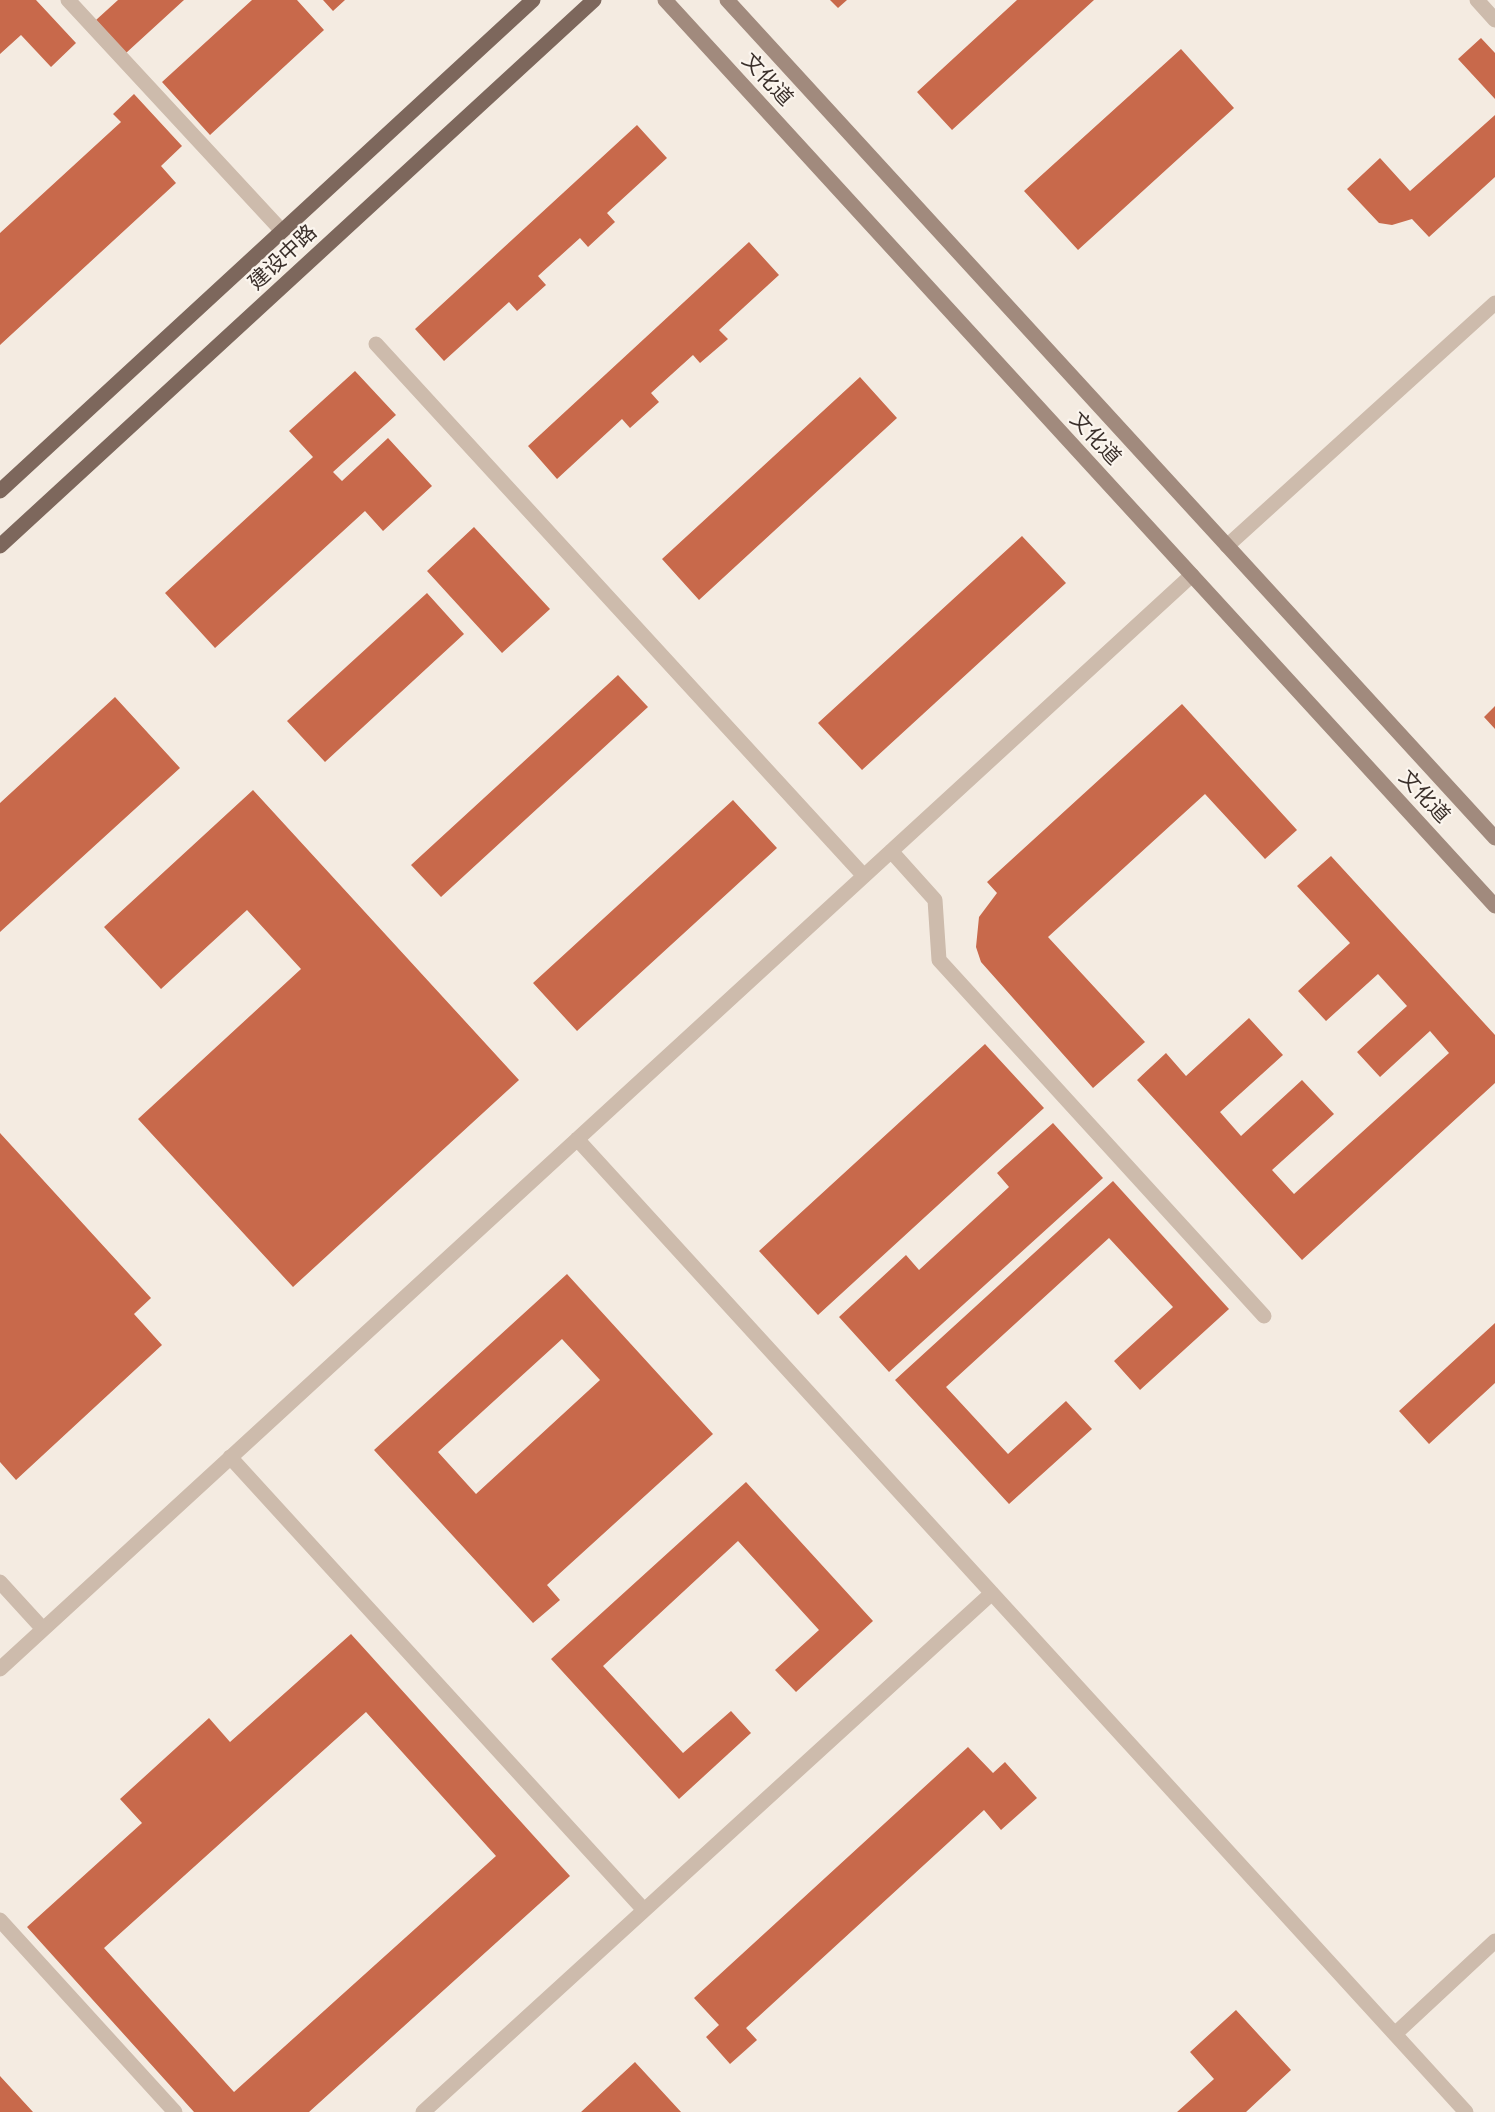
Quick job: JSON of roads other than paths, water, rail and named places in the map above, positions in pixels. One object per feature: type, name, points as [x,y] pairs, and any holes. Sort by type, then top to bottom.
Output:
[{"type":"main road","name":"建设中路","points":[[0,490],[534,0]]},
{"type":"main road","name":"建设中路","points":[[0,546],[594,0]]},
{"type":"main road","name":"文化道","points":[[665,0],[1495,906]]},
{"type":"main road","name":"文化道","points":[[727,0],[1495,838]]},
{"type":"street","points":[[68,0],[282,231]]},
{"type":"street","points":[[1477,0],[1495,20]]},
{"type":"street","points":[[1227,546],[1495,303]]},
{"type":"street","points":[[376,344],[864,876]]},
{"type":"street","points":[[0,1669],[1192,575]]},
{"type":"street","points":[[891,851],[935,900],[939,960],[1264,1316]]},
{"type":"street","points":[[577,1139],[1466,2112]]},
{"type":"street","points":[[230,1457],[644,1910]]},
{"type":"street","points":[[0,1581],[44,1629]]},
{"type":"street","points":[[423,2112],[992,1593]]},
{"type":"street","points":[[0,1920],[176,2112]]},
{"type":"street","points":[[1395,2034],[1495,1941]]}]
